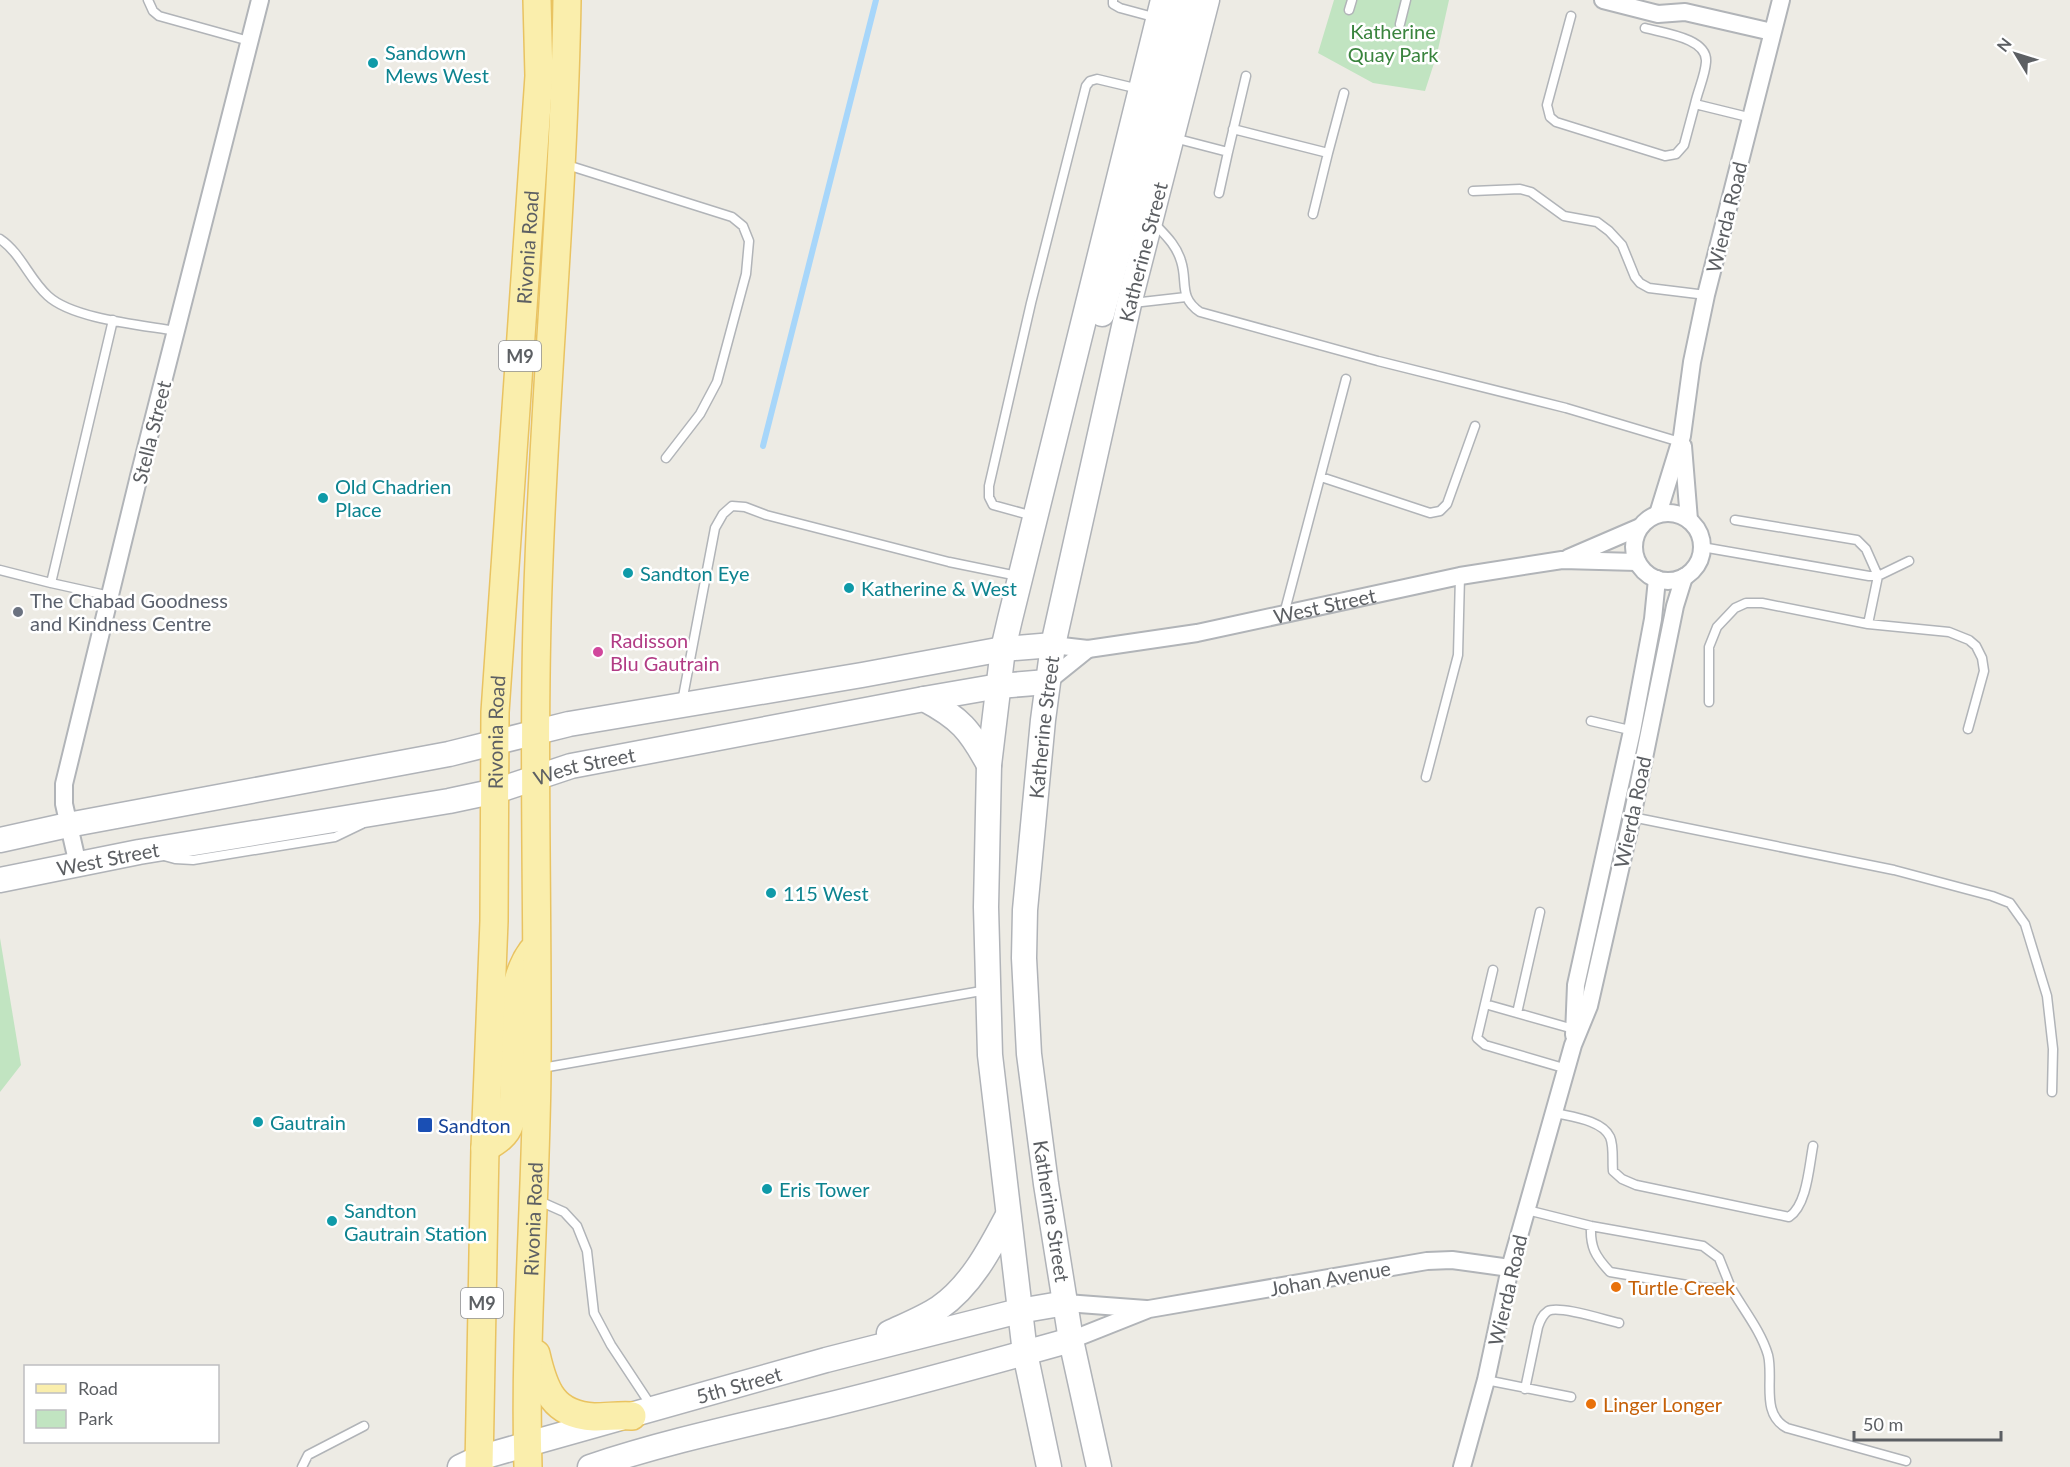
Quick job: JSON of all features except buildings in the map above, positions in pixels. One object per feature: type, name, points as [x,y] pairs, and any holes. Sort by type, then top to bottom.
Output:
[{"type":"main road","name":"Rivonia Road","points":[[473,1464],[494,921],[495,711],[539,76],[537,0]]},
{"type":"main road","name":"Rivonia Road","points":[[528,1456],[527,1318],[534,1198],[537,1069],[535,731],[538,560],[562,163],[567,0]]},
{"type":"main road","points":[[1003,649],[1020,618],[1041,550],[1184,0]]},
{"type":"main road","name":"Katherine Street","points":[[1099,1467],[1071,1340],[1046,1184],[1029,1054],[1024,958],[1025,910],[1047,682],[1053,645],[1129,304],[1207,0]]},
{"type":"main road","name":"Katherine Street","points":[[1049,1467],[1025,1353],[990,1055],[986,907],[989,765],[1003,649],[1160,9]]},
{"type":"main road","name":"West Street","points":[[0,840],[68,825],[449,754],[535,731],[1003,649],[1053,645]]},
{"type":"main road","name":"West Street","points":[[0,880],[146,852],[389,812],[496,791],[571,766],[924,699],[999,686],[1047,682]]},
{"type":"main road","points":[[924,699],[963,724],[989,765]]},
{"type":"main road","points":[[484,1148],[501,1138],[510,1124],[514,1095],[514,1014],[517,985],[522,963],[536,945]]},
{"type":"main road","points":[[826,1360],[915,1322],[940,1307],[968,1280],[990,1250],[1008,1215]]},
{"type":"main road","name":"5th Street","points":[[473,1464],[528,1456],[643,1413],[826,1360],[1019,1311],[1066,1303]]},
{"type":"main road","points":[[527,1318],[544,1386],[560,1407],[593,1417],[643,1413]]},
{"type":"main road","name":"5th Street","points":[[590,1467],[673,1442],[823,1406],[1071,1340]]},
{"type":"street","name":"Stella Street","points":[[78,866],[64,804],[64,784],[260,0]]},
{"type":"street","points":[[1603,0],[1658,14],[1686,6],[1772,32]]},
{"type":"street","name":"Wierda Road","points":[[1658,514],[1681,439],[1692,362],[1706,295],[1780,0]]},
{"type":"street","name":"Wierda Road","points":[[1681,439],[1689,520]]},
{"type":"street","points":[[1668,513],[1689,520],[1696,527],[1700,536],[1702,547],[1700,559],[1694,569],[1684,577],[1675,580],[1657,579],[1642,569],[1637,562],[1634,548],[1636,534],[1648,519],[1658,514],[1668,513]]},
{"type":"street","name":"West Street","points":[[1562,560],[1640,527]]},
{"type":"street","name":"West Street","points":[[1053,645],[1088,649],[1197,633],[1460,576],[1562,560],[1637,562]]},
{"type":"street","name":"Wierda Road","points":[[1462,1467],[1486,1380],[1510,1268],[1575,1035],[1576,985],[1613,813],[1641,733],[1684,577]]},
{"type":"street","name":"Wierda Road","points":[[1575,1035],[1589,1006],[1632,817],[1657,579]]},
{"type":"street","points":[[1047,682],[1088,649]]},
{"type":"street","points":[[1613,813],[1632,817]]},
{"type":"street","points":[[1593,911],[1610,914]]},
{"type":"street","name":"Johan Avenue","points":[[1071,1340],[1149,1309],[1427,1261],[1452,1260],[1510,1268]]},
{"type":"street","name":"Johan Avenue","points":[[1066,1303],[1149,1309]]},
{"type":"lane","points":[[148,0],[153,11],[159,16],[249,41]]},
{"type":"lane","points":[[1113,0],[1113,4],[1120,8],[1160,9]]},
{"type":"lane","points":[[1349,10],[1352,0]]},
{"type":"lane","points":[[1400,24],[1406,0]]},
{"type":"lane","points":[[1571,16],[1548,105],[1550,117],[1556,122],[1665,156],[1676,154],[1684,145],[1706,61],[1703,50],[1695,42],[1645,28]]},
{"type":"lane","points":[[1219,193],[1246,76]]},
{"type":"lane","points":[[1035,517],[993,505],[989,497],[1031,303],[1086,86],[1090,81],[1097,79],[1140,89]]},
{"type":"lane","points":[[1313,214],[1344,93]]},
{"type":"lane","points":[[1695,104],[1752,118]]},
{"type":"lane","points":[[1233,129],[1328,153]]},
{"type":"lane","points":[[1171,137],[1228,152]]},
{"type":"lane","points":[[562,163],[732,217],[743,226],[749,241],[746,274],[717,382],[700,414],[666,458]]},
{"type":"lane","points":[[1473,192],[1520,189],[1531,192],[1564,216],[1597,222],[1609,231],[1622,245],[1635,277],[1640,283],[1649,288],[1706,295]]},
{"type":"lane","points":[[1150,220],[1174,245],[1182,263],[1186,297],[1200,312],[1377,361],[1681,439]]},
{"type":"lane","points":[[0,239],[10,246],[38,285],[56,303],[71,310],[176,332]]},
{"type":"lane","points":[[1129,304],[1152,303],[1186,297]]},
{"type":"lane","points":[[51,583],[113,320]]},
{"type":"lane","points":[[1284,614],[1346,379]]},
{"type":"lane","points":[[1320,477],[1431,513],[1440,511],[1447,504],[1475,426]]},
{"type":"lane","points":[[682,705],[715,528],[723,514],[732,506],[745,507],[766,515],[949,562],[1021,576]]},
{"type":"lane","points":[[1735,520],[1857,540],[1866,549],[1878,576],[1868,624]]},
{"type":"lane","points":[[1702,547],[1878,576],[1909,561]]},
{"type":"lane","points":[[0,570],[110,596]]},
{"type":"lane","points":[[1426,777],[1458,655],[1460,576]]},
{"type":"lane","points":[[1709,702],[1709,647],[1717,627],[1735,608],[1746,603],[1762,603],[1868,624],[1949,632],[1969,640],[1976,646],[1982,658],[1983,671],[1968,729]]},
{"type":"lane","points":[[1591,721],[1641,733]]},
{"type":"lane","points":[[1632,817],[1883,868],[1992,896],[2010,903],[2025,924],[2048,996],[2053,1049],[2052,1092]]},
{"type":"lane","points":[[1517,1013],[1540,912]]},
{"type":"lane","points":[[1493,970],[1477,1034],[1480,1041],[1492,1047],[1567,1069]]},
{"type":"lane","points":[[537,1069],[987,990]]},
{"type":"lane","points":[[1485,1004],[1517,1013],[1575,1035]]},
{"type":"lane","points":[[1555,1113],[1594,1123],[1603,1129],[1611,1138],[1613,1171],[1622,1179],[1636,1185],[1788,1217],[1796,1212],[1801,1204],[1813,1146]]},
{"type":"lane","points":[[534,1198],[564,1212],[577,1226],[587,1251],[594,1313],[643,1413]]},
{"type":"lane","points":[[1527,1210],[1591,1226],[1703,1246],[1719,1258],[1731,1288],[1767,1353],[1770,1367],[1771,1411],[1778,1424],[1906,1461]]},
{"type":"lane","points":[[1591,1226],[1592,1249],[1610,1272],[1705,1288],[1731,1288]]},
{"type":"lane","points":[[1525,1389],[1538,1327],[1546,1312],[1558,1310],[1619,1323]]},
{"type":"lane","points":[[1486,1380],[1571,1397]]},
{"type":"lane","points":[[302,1467],[308,1455],[364,1426]]},
{"type":"green space","name":"Katherine Quay Park","points":[[1334,0],[1449,0],[1437,54],[1425,91],[1373,83],[1318,53]]},
{"type":"green space","points":[[0,938],[21,1065],[0,1092]]},
{"type":"waterway","points":[[763,446],[876,0]]},
{"type":"place","name":"Sandown Mews West","points":[[373,63]]},
{"type":"place","name":"Old Chadrien Place","points":[[323,498]]},
{"type":"place","name":"Sandton Eye","points":[[628,573]]},
{"type":"place","name":"Katherine & West","points":[[849,588]]},
{"type":"place","name":"The Chabad Goodness and Kindness Centre","points":[[18,612]]},
{"type":"place","name":"Radisson Blu Gautrain","points":[[598,652]]},
{"type":"place","name":"115 West","points":[[771,893]]},
{"type":"place","name":"Gautrain","points":[[258,1122]]},
{"type":"place","name":"Sandton","points":[[425,1125]]},
{"type":"place","name":"Eris Tower","points":[[767,1189]]},
{"type":"place","name":"Sandton Gautrain Station","points":[[332,1221]]},
{"type":"place","name":"Turtle Creek","points":[[1616,1287]]},
{"type":"place","name":"Linger Longer","points":[[1591,1404]]}]
